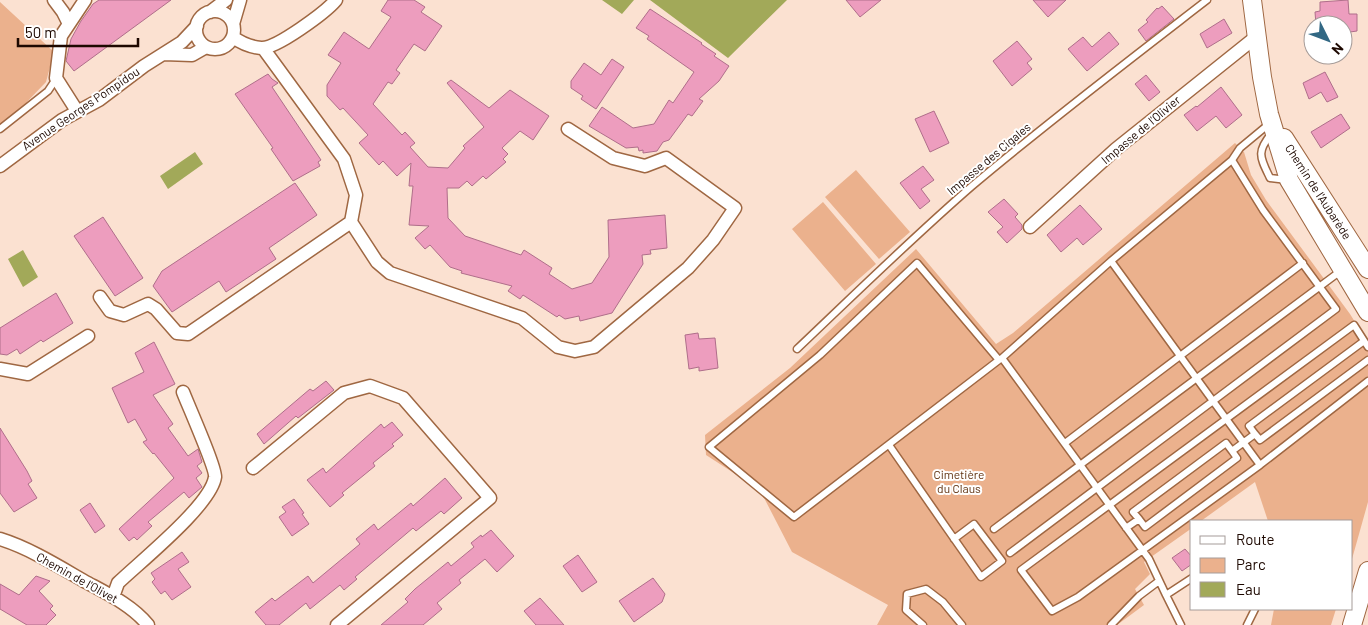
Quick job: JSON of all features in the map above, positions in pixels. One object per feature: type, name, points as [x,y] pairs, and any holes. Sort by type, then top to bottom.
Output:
[{"type":"main road","name":"Chemin de l'Aubarède","points":[[1252,0],[1256,37],[1272,122],[1289,180],[1368,312]]},
{"type":"main road","name":"Chemin de l'Aubarède","points":[[1272,122],[1368,269]]},
{"type":"main road","points":[[1354,625],[1368,572]]},
{"type":"main road","points":[[1354,625],[1368,600]]},
{"type":"street","points":[[54,0],[69,24]]},
{"type":"street","points":[[77,111],[56,78],[61,36],[85,0]]},
{"type":"street","points":[[226,0],[202,17],[197,26],[196,34],[200,42],[206,47],[221,48],[226,46],[233,38],[233,24],[240,0]]},
{"type":"street","points":[[233,38],[241,44],[263,48],[296,33],[336,0]]},
{"type":"street","points":[[210,12],[220,12],[228,17],[233,24]]},
{"type":"street","name":"Avenue Georges Pompidou","points":[[0,166],[62,120],[99,100],[144,66],[182,42],[197,26]]},
{"type":"street","name":"Impasse de l'Olivier","points":[[1030,227],[1116,149],[1256,37]]},
{"type":"street","points":[[164,54],[192,55],[206,47]]},
{"type":"street","points":[[263,48],[344,159],[356,195],[351,222],[377,262],[390,273],[522,318],[558,347],[575,351],[594,347],[688,268],[713,240],[735,208],[666,158],[644,166],[613,158],[568,129]]},
{"type":"street","points":[[100,297],[110,311],[124,314],[148,304],[156,309],[177,333],[188,334],[351,222]]},
{"type":"street","points":[[0,369],[28,374],[88,336]]},
{"type":"street","points":[[253,468],[344,393],[370,386],[403,398],[490,498],[337,625]]},
{"type":"street","points":[[112,597],[118,582],[191,515],[210,492],[215,475],[183,392]]},
{"type":"street","name":"Chemin de l'Olivet","points":[[0,539],[61,568],[112,597],[138,615],[146,624]]},
{"type":"lane","name":"Impasse des Cigales","points":[[797,350],[972,186],[1207,0]]},
{"type":"lane","points":[[0,128],[48,91],[56,78]]},
{"type":"lane","points":[[1180,625],[1143,550],[1000,359],[917,263],[820,355],[710,447],[794,517],[1000,359],[1111,261],[1232,160],[1240,148],[1272,122]]},
{"type":"lane","points":[[1010,553],[1336,309],[1263,210],[1232,160]]},
{"type":"lane","points":[[1111,261],[1225,420],[1260,465]]},
{"type":"lane","points":[[1064,443],[1303,263]]},
{"type":"lane","points":[[994,529],[1343,269]]},
{"type":"lane","points":[[1368,360],[1260,440],[1249,426],[1366,344],[1354,325],[1021,570],[1052,611],[1078,597],[1260,465],[1368,381]]},
{"type":"lane","points":[[1232,451],[1255,434]]},
{"type":"lane","points":[[1226,443],[1232,451],[1237,458],[1145,527],[1134,512],[1226,443]]},
{"type":"lane","points":[[889,445],[954,539],[981,576],[1002,561],[974,524],[954,539]]},
{"type":"lane","points":[[1126,528],[1139,519]]},
{"type":"lane","points":[[1166,595],[1190,579]]},
{"type":"lane","points":[[1110,625],[1139,596],[1159,581]]},
{"type":"lane","points":[[923,625],[906,610],[907,594],[926,589],[943,602],[962,625]]},
{"type":"lane","points":[[1247,625],[1254,610]]},
{"type":"green space","points":[[0,2],[54,52],[46,82],[23,106],[0,125]]},
{"type":"green space","name":"Cimetière du Claus","points":[[1235,143],[1244,152],[1251,175],[1266,200],[1350,314],[1368,343],[1368,502],[1353,555],[1353,520],[1268,520],[1255,482],[1202,520],[1190,520],[1190,529],[1144,562],[1150,574],[1135,589],[1144,605],[1117,625],[877,625],[888,605],[792,552],[760,490],[706,455],[705,435],[790,368],[916,249],[996,344],[1013,333]]},
{"type":"green space","points":[[856,170],[910,232],[879,259],[825,197]]},
{"type":"green space","points":[[823,202],[876,264],[845,291],[792,229]]},
{"type":"green space","points":[[1274,610],[1336,610],[1331,625],[1271,625]]},
{"type":"water","points":[[602,0],[634,0],[622,14]]},
{"type":"water","points":[[650,0],[787,0],[728,58]]},
{"type":"water","points":[[195,152],[203,164],[168,189],[160,176]]},
{"type":"water","points":[[23,250],[38,277],[23,287],[8,259]]},
{"type":"building","points":[[99,0],[171,0],[74,71],[66,61],[71,39],[93,4]]},
{"type":"building","points":[[388,0],[414,0],[425,7],[421,12],[442,26],[425,51],[414,44],[396,70],[400,73],[392,84],[388,82],[373,104],[402,135],[405,132],[415,143],[410,147],[428,167],[448,168],[465,148],[463,146],[484,127],[447,83],[451,80],[489,108],[510,90],[549,116],[533,140],[520,131],[502,148],[508,154],[503,159],[506,162],[486,179],[483,176],[472,186],[467,181],[459,188],[447,188],[448,218],[465,236],[521,255],[524,250],[552,268],[549,274],[572,289],[592,283],[609,257],[608,220],[665,215],[667,248],[650,250],[651,254],[642,255],[643,264],[612,313],[580,321],[579,316],[565,319],[559,315],[557,317],[523,295],[520,299],[508,291],[512,286],[461,273],[462,271],[450,267],[430,245],[425,249],[415,238],[429,226],[409,225],[413,186],[409,186],[411,163],[397,176],[383,161],[379,165],[359,143],[368,135],[343,108],[340,110],[327,96],[327,85],[341,63],[328,55],[344,32],[369,49],[391,17],[381,11]]},
{"type":"building","points":[[846,0],[881,0],[860,17]]},
{"type":"building","points":[[1033,0],[1066,0],[1048,17]]},
{"type":"building","points":[[1348,0],[1349,14],[1357,14],[1357,31],[1353,32],[1353,15],[1315,15],[1315,12],[1320,11],[1320,2]]},
{"type":"building","points":[[1162,6],[1174,19],[1146,41],[1138,30],[1148,22],[1146,20],[1157,8]]},
{"type":"building","points":[[650,9],[702,43],[716,54],[714,56],[729,66],[719,81],[699,99],[703,101],[692,116],[688,114],[669,140],[663,142],[657,151],[643,153],[643,150],[639,151],[638,147],[626,148],[589,126],[602,107],[633,128],[654,124],[669,100],[673,103],[694,72],[647,39],[649,36],[636,28]]},
{"type":"building","points":[[1224,19],[1232,33],[1207,48],[1200,34]]},
{"type":"building","points":[[1109,32],[1119,44],[1087,71],[1068,49],[1083,37],[1092,47]]},
{"type":"building","points":[[1017,41],[1032,59],[1027,63],[1032,69],[1012,86],[993,61]]},
{"type":"building","points":[[612,59],[624,67],[596,109],[581,99],[583,96],[571,88],[571,81],[584,63],[601,75]]},
{"type":"building","points":[[1325,72],[1338,97],[1327,102],[1321,92],[1309,99],[1303,83]]},
{"type":"building","points":[[268,74],[278,83],[272,87],[321,160],[318,162],[320,166],[293,181],[271,149],[273,148],[235,94]]},
{"type":"building","points":[[1146,75],[1160,92],[1149,101],[1135,84]]},
{"type":"building","points":[[1221,87],[1242,115],[1226,128],[1216,116],[1197,131],[1184,115]]},
{"type":"building","points":[[934,111],[949,143],[930,152],[915,119]]},
{"type":"building","points":[[1341,114],[1350,128],[1321,148],[1311,132]]},
{"type":"building","points":[[923,166],[934,180],[921,189],[930,201],[920,209],[900,183]]},
{"type":"building","points":[[295,183],[317,215],[269,248],[276,259],[226,292],[219,281],[172,312],[153,286],[162,271]]},
{"type":"building","points":[[1004,199],[1018,214],[1015,217],[1022,225],[1022,229],[1007,243],[997,232],[1003,227],[988,212]]},
{"type":"building","points":[[1080,205],[1102,229],[1083,245],[1077,238],[1061,252],[1047,235]]},
{"type":"building","points":[[103,217],[143,278],[115,296],[74,236]]},
{"type":"building","points":[[56,293],[73,323],[20,354],[17,349],[7,355],[0,354],[0,328]]},
{"type":"building","points":[[698,333],[699,339],[715,338],[718,368],[699,371],[699,367],[689,369],[685,335]]},
{"type":"building","points":[[154,342],[175,384],[153,395],[173,424],[168,428],[188,456],[198,449],[202,462],[197,466],[202,473],[196,478],[202,487],[189,498],[184,492],[148,522],[152,526],[137,540],[134,537],[129,541],[119,529],[174,478],[143,442],[147,440],[135,419],[128,423],[112,388],[144,372],[135,353]]},
{"type":"building","points":[[326,381],[334,390],[298,418],[296,416],[264,444],[257,434],[310,389],[313,391]]},
{"type":"building","points":[[392,422],[403,435],[392,444],[394,446],[373,463],[375,466],[342,493],[344,495],[330,507],[307,480],[323,468],[326,473],[381,424],[384,428]]},
{"type":"building","points":[[0,428],[27,471],[32,481],[28,484],[37,498],[14,512],[0,493]]},
{"type":"building","points":[[445,478],[462,498],[444,514],[441,511],[416,531],[413,528],[355,577],[357,579],[344,590],[340,585],[310,609],[306,603],[279,625],[266,625],[255,612],[272,598],[275,601],[308,576],[313,583],[360,544],[356,539],[374,524],[378,530],[411,503],[413,506]]},
{"type":"building","points":[[294,499],[309,524],[292,536],[279,517],[286,512],[282,507]]},
{"type":"building","points":[[90,503],[105,526],[95,533],[80,510]]},
{"type":"building","points":[[491,530],[514,556],[497,572],[485,559],[459,580],[461,583],[437,603],[442,609],[423,625],[381,625],[408,602],[405,599],[415,589],[448,562],[451,566],[474,547],[471,543]]},
{"type":"building","points":[[1185,549],[1190,555],[1190,565],[1182,571],[1172,558]]},
{"type":"building","points":[[182,552],[189,562],[178,569],[191,587],[172,600],[165,591],[161,594],[152,582],[155,579],[151,573]]},
{"type":"building","points":[[578,555],[597,582],[582,592],[563,566]]},
{"type":"building","points":[[36,576],[50,581],[39,591],[53,606],[50,609],[56,615],[46,625],[27,625],[0,609],[0,584],[19,595]]},
{"type":"building","points":[[653,578],[665,594],[662,602],[634,622],[619,601]]},
{"type":"building","points":[[540,598],[564,625],[536,625],[524,611]]}]
